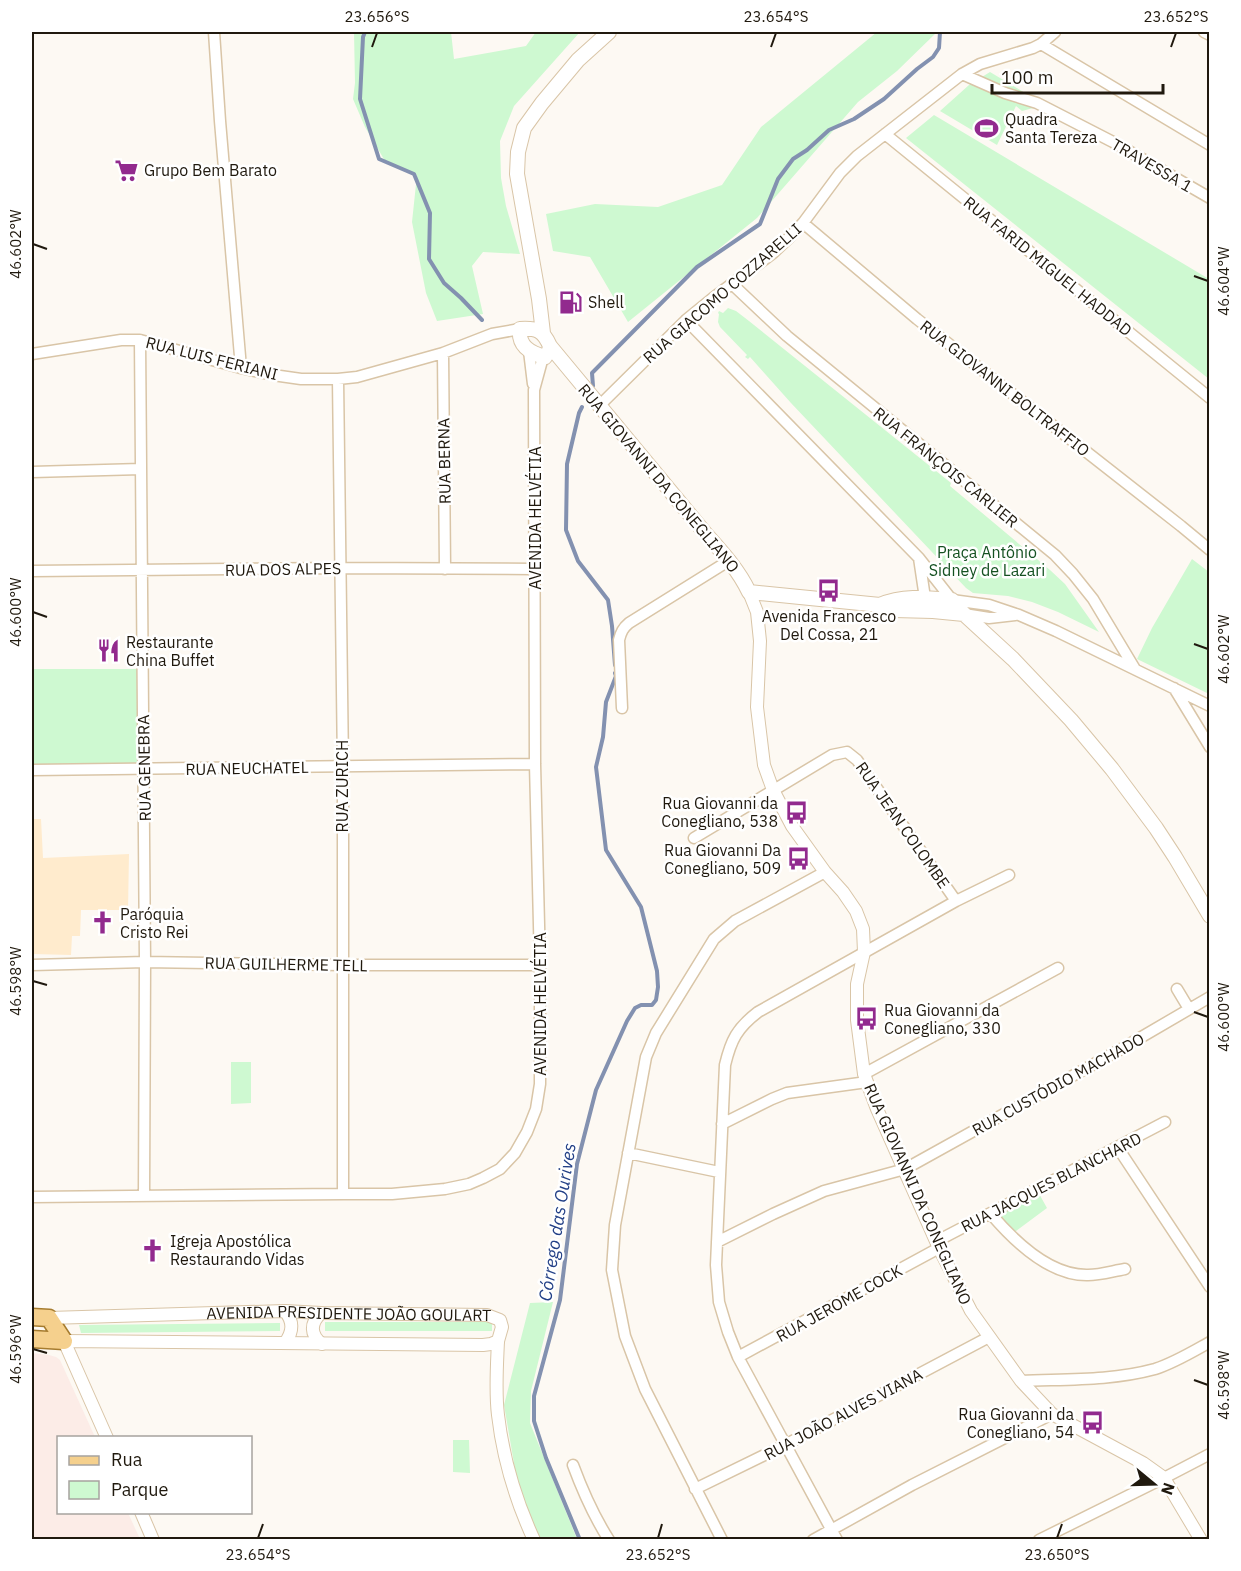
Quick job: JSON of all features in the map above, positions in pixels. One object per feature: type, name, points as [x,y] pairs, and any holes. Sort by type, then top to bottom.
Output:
[{"type":"main road","points":[[539,299],[534,315],[522,328],[519,337],[525,347],[547,353],[543,333],[539,299],[518,174],[518,152],[524,128],[579,60],[609,32]]},
{"type":"main road","points":[[522,328],[543,333]]},
{"type":"main road","name":"RUA GIOVANNI DA CONEGLIANO","points":[[547,353],[572,373],[730,560],[741,575],[749,592]]},
{"type":"main road","points":[[749,592],[880,605],[894,610],[964,614]]},
{"type":"main road","points":[[880,605],[892,600],[925,598],[952,600],[1071,720],[1112,770],[1156,828],[1209,916]]},
{"type":"main road","points":[[40,1318],[64,1341]]},
{"type":"main road","name":"AVENIDA PRESIDENTE JOÃO GOULART","points":[[32,1339],[64,1341]]},
{"type":"street","points":[[214,32],[241,368]]},
{"type":"street","name":"RUA GIACOMO COZZARELLI","points":[[599,406],[686,320],[773,253],[803,224],[840,173],[857,156],[962,74],[980,64],[1041,44],[1055,32]]},
{"type":"street","points":[[1204,32],[1209,35]]},
{"type":"street","points":[[1041,44],[1206,143],[1209,130]]},
{"type":"street","name":"TRAVESSA 1","points":[[962,74],[1005,93],[1037,103],[1113,142],[1209,198]]},
{"type":"street","name":"RUA FARID MIGUEL HADDAD","points":[[885,134],[1209,398]]},
{"type":"street","name":"RUA GIOVANNI BOLTRAFFIO","points":[[803,224],[917,319],[1209,550]]},
{"type":"street","name":"RUA FRANÇOIS CARLIER","points":[[732,284],[787,336],[1055,555],[1093,599],[1136,669]]},
{"type":"street","points":[[686,320],[919,558],[952,600],[989,605],[1018,615],[1136,669],[1209,706]]},
{"type":"street","name":"RUA LUIS FERIANI","points":[[32,355],[121,340],[140,340],[273,375],[301,379],[338,379],[357,377],[443,353],[492,334],[522,328]]},
{"type":"street","points":[[492,334],[525,347],[534,390]]},
{"type":"street","name":"RUA GENEBRA","points":[[140,340],[145,962],[144,1196]]},
{"type":"street","name":"RUA BERNA","points":[[443,353],[445,569]]},
{"type":"street","name":"AVENIDA HELVÉTIA","points":[[32,1197],[392,1194],[445,1189],[469,1184],[501,1169],[527,1132],[536,1109],[540,1084],[540,965],[535,764],[534,390],[547,353]]},
{"type":"street","name":"RUA ZURICH","points":[[338,379],[343,767],[343,1194]]},
{"type":"street","points":[[32,472],[141,469]]},
{"type":"street","points":[[919,558],[925,598],[933,611]]},
{"type":"street","points":[[622,708],[619,640],[624,627],[730,560]]},
{"type":"street","name":"RUA DOS ALPES","points":[[32,571],[535,569]]},
{"type":"street","name":"RUA GIOVANNI DA CONEGLIANO","points":[[749,592],[757,612],[760,641],[757,706],[764,765],[792,826],[825,872],[843,892],[856,911],[863,929],[864,952],[857,984],[857,1020],[866,1078],[877,1109],[938,1245],[971,1311],[1021,1381],[1052,1414],[1143,1463],[1164,1478]]},
{"type":"street","points":[[964,614],[989,618],[1018,615]]},
{"type":"street","points":[[1174,688],[1209,747]]},
{"type":"street","name":"RUA JEAN COLOMBE","points":[[774,790],[832,755],[847,752],[857,760],[956,900]]},
{"type":"street","name":"RUA NEUCHATEL","points":[[32,770],[535,764]]},
{"type":"street","points":[[694,838],[774,790]]},
{"type":"street","points":[[722,1539],[638,1373],[626,1336],[612,1270],[615,1225],[646,1058],[662,1023],[714,939],[735,921],[825,872]]},
{"type":"street","points":[[834,1534],[738,1357],[719,1302],[716,1265],[719,1172],[725,1065],[729,1049],[744,1022],[758,1012],[956,900],[1009,875]]},
{"type":"street","name":"RUA GUILHERME TELL","points":[[32,965],[145,962],[540,965]]},
{"type":"street","points":[[722,1124],[787,1093],[866,1078],[1058,968]]},
{"type":"street","points":[[1177,989],[1189,1009]]},
{"type":"street","name":"RUA CUSTÓDIO MACHADO","points":[[717,1242],[815,1195],[905,1169],[1121,1049],[1209,997]]},
{"type":"street","name":"RUA JACQUES BLANCHARD","points":[[938,1245],[1037,1188],[1165,1122]]},
{"type":"street","points":[[1118,1148],[1209,1287]]},
{"type":"street","points":[[628,1153],[719,1172]]},
{"type":"street","points":[[991,1214],[1011,1235],[1058,1270],[1087,1275],[1125,1269]]},
{"type":"street","name":"RUA JEROME COCK","points":[[738,1357],[938,1245]]},
{"type":"street","points":[[285,1311],[292,1329],[285,1343]]},
{"type":"street","name":"AVENIDA PRESIDENTE JOÃO GOULART","points":[[40,1318],[285,1311],[487,1315],[501,1320],[502,1327],[498,1341],[483,1345],[64,1341]]},
{"type":"street","points":[[321,1313],[316,1318],[313,1327],[314,1336],[322,1344]]},
{"type":"street","name":"RUA JOÃO ALVES VIANA","points":[[695,1489],[785,1445],[989,1337]]},
{"type":"street","points":[[64,1341],[107,1436]]},
{"type":"street","points":[[498,1341],[497,1388],[500,1425],[520,1511],[534,1539]]},
{"type":"street","points":[[1021,1381],[1123,1376],[1157,1368],[1209,1342]]},
{"type":"street","points":[[813,1539],[834,1534],[912,1485],[1052,1414]]},
{"type":"street","points":[[1039,1539],[1054,1536],[1209,1454]]},
{"type":"street","points":[[573,1465],[585,1498],[609,1539]]},
{"type":"street","points":[[1164,1478],[1201,1539]]},
{"type":"street","points":[[142,1514],[153,1539]]},
{"type":"shaded area","points":[[32,819],[41,819],[43,858],[129,854],[128,910],[81,910],[80,936],[72,936],[71,955],[32,954]]},
{"type":"shaded area","points":[[32,1353],[49,1355],[60,1360],[95,1436],[57,1436],[57,1514],[128,1514],[140,1539],[32,1539]]},
{"type":"green space","points":[[354,32],[451,32],[454,59],[526,46],[536,32],[580,32],[514,106],[500,141],[501,178],[506,206],[520,254],[483,252],[472,266],[483,314],[437,321],[426,293],[412,222],[417,175],[385,161],[365,127],[353,99]]},
{"type":"green space","points":[[877,32],[936,33],[897,71],[858,102],[757,218],[628,322],[590,257],[553,251],[546,214],[595,204],[658,207],[722,185],[761,127]]},
{"type":"green space","name":"Quadra Santa Tereza","points":[[990,72],[1035,99],[1037,107],[1022,111],[1016,106],[997,145],[940,111],[969,85]]},
{"type":"green space","points":[[934,115],[1209,279],[1209,379],[906,138]]},
{"type":"green space","name":"Praça Antônio Sidney de Lazari","points":[[728,308],[749,321],[951,483],[950,486],[1065,584],[1099,632],[1032,602],[1008,596],[973,593],[966,588],[750,357],[748,359],[745,357],[747,355],[718,322],[719,311],[723,313]]},
{"type":"green space","points":[[1192,559],[1209,572],[1209,694],[1137,659]]},
{"type":"green space","points":[[32,669],[138,669],[138,765],[32,766]]},
{"type":"green space","points":[[231,1062],[251,1062],[251,1103],[231,1104]]},
{"type":"green space","points":[[1037,1190],[1047,1208],[1012,1234],[995,1217]]},
{"type":"green space","points":[[553,1302],[531,1391],[530,1423],[577,1539],[540,1539],[534,1528],[516,1475],[504,1405],[530,1303]]},
{"type":"green space","points":[[325,1322],[492,1322],[492,1331],[325,1331]]},
{"type":"green space","points":[[280,1323],[280,1331],[81,1333],[79,1325]]},
{"type":"green space","points":[[453,1440],[469,1440],[470,1473],[453,1472]]},
{"type":"waterway","points":[[365,32],[360,99],[379,159],[414,174],[430,213],[429,259],[444,283],[482,320]]},
{"type":"waterway","name":"Córrego das Ourives","points":[[593,386],[592,373],[697,267],[760,224],[778,179],[793,159],[829,130],[854,119],[884,99],[933,57],[939,48],[940,32]]},
{"type":"waterway","name":"Córrego das Ourives","points":[[582,407],[567,464],[566,530],[578,561],[608,600],[615,665]]},
{"type":"waterway","name":"Córrego das Ourives","points":[[580,1540],[546,1458],[534,1421],[534,1396],[560,1300],[577,1164],[596,1090],[627,1021],[635,1008],[641,1005],[652,1005],[656,1000],[658,987],[657,971],[641,907],[606,850],[596,767],[603,737],[606,702],[616,676],[615,673]]},
{"type":"place","name":"Quadra Santa Tereza","points":[[987,128]]},
{"type":"place","name":"Grupo Bem Barato","points":[[126,170]]},
{"type":"place","name":"Shell","points":[[570,302]]},
{"type":"place","name":"Avenida Francesco Del Cossa, 21","points":[[829,591]]},
{"type":"place","name":"Restaurante China Buffet","points":[[108,651]]},
{"type":"place","name":"Rua Giovanni da Conegliano, 538","points":[[796,812]]},
{"type":"place","name":"Rua Giovanni Da Conegliano, 509","points":[[799,859]]},
{"type":"place","name":"Paróquia Cristo Rei","points":[[102,923]]},
{"type":"place","name":"Rua Giovanni da Conegliano, 330","points":[[866,1019]]},
{"type":"place","name":"Igreja Apostólica Restaurando Vidas","points":[[152,1250]]},
{"type":"place","name":"Rua Giovanni da Conegliano, 54","points":[[1092,1423]]}]
